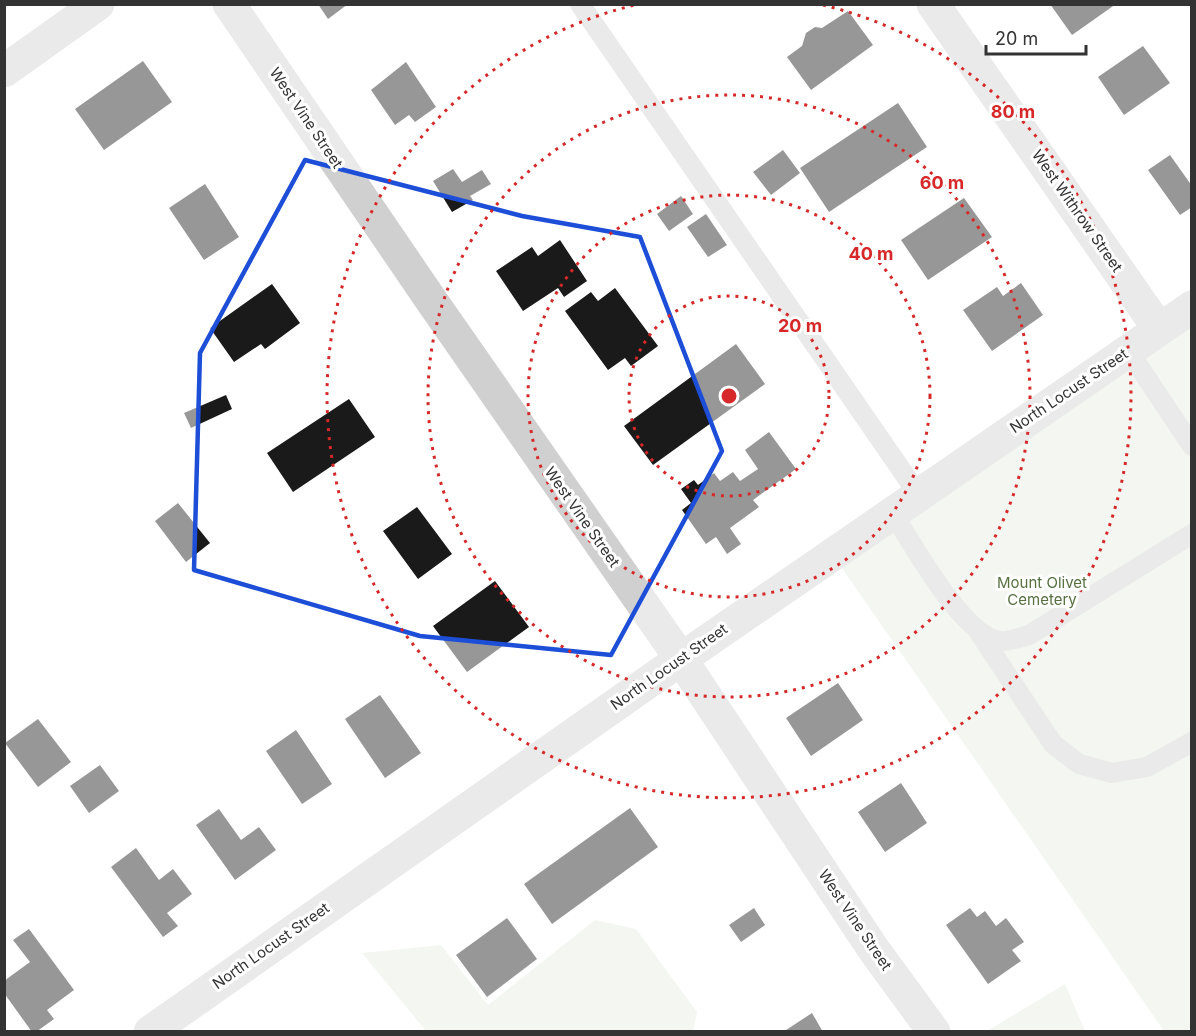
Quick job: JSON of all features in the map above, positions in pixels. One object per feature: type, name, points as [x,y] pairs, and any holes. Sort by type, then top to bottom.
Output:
[{"type":"street","points":[[4,71],[98,4]]},
{"type":"street","name":"West Vine Street","points":[[228,4],[681,659],[874,950],[934,1032]]},
{"type":"street","name":"West Withrow Street","points":[[933,4],[1159,329]]},
{"type":"street","name":"North Locust Street","points":[[150,1032],[681,659],[1191,307]]},
{"type":"lane","points":[[580,4],[905,503],[956,608],[978,632],[1053,744],[1079,764],[1112,772],[1147,768],[1191,742]]},
{"type":"lane","points":[[1128,350],[1191,446]]},
{"type":"lane","points":[[978,632],[1001,641],[1029,635],[1191,534]]},
{"type":"highlighted area","points":[[305,160],[522,216],[640,237],[722,451],[611,655],[420,636],[194,570],[200,353]]},
{"type":"green space","name":"Mount Olivet Cemetery","points":[[1191,307],[1191,1031],[1164,1031],[832,554]]},
{"type":"green space","points":[[595,920],[636,929],[697,1012],[693,1031],[426,1031],[362,953],[441,945],[488,1005]]},
{"type":"green space","points":[[1065,984],[1085,1031],[987,1031]]},
{"type":"building","points":[[318,4],[348,4],[328,19]]},
{"type":"building","points":[[1050,4],[1116,4],[1072,35]]},
{"type":"building","points":[[848,11],[873,45],[811,90],[787,57],[802,46],[806,33],[815,27],[822,28]]},
{"type":"building","points":[[1143,46],[1170,83],[1124,115],[1098,77]]},
{"type":"building","points":[[143,61],[172,102],[104,150],[75,109]]},
{"type":"building","points":[[406,62],[436,107],[415,122],[409,115],[395,125],[371,90]]},
{"type":"building","points":[[898,103],[927,147],[829,212],[800,168]]},
{"type":"building","points":[[783,150],[800,173],[771,195],[753,172]]},
{"type":"building","points":[[1170,155],[1192,186],[1192,207],[1180,215],[1148,170]]},
{"type":"building","points":[[453,169],[462,182],[482,170],[491,184],[470,196],[473,200],[452,212],[433,181]]},
{"type":"building","points":[[205,184],[239,237],[204,260],[169,208]]},
{"type":"building","points":[[681,196],[693,214],[669,231],[657,214]]},
{"type":"building","points":[[964,198],[992,237],[928,280],[901,240]]},
{"type":"building","points":[[706,214],[727,245],[708,257],[687,227]]},
{"type":"building","points":[[560,240],[587,281],[564,297],[558,288],[523,311],[496,271],[532,247],[538,256]]},
{"type":"building","points":[[1021,283],[1043,315],[992,351],[963,310],[997,287],[1003,296]]},
{"type":"building","points":[[272,284],[300,323],[265,349],[261,344],[234,362],[210,328]]},
{"type":"building","points":[[615,288],[658,346],[631,366],[625,358],[608,370],[565,311],[591,292],[598,301]]},
{"type":"building","points":[[736,344],[765,384],[653,465],[624,426]]},
{"type":"building","points":[[226,395],[232,409],[191,428],[184,413]]},
{"type":"building","points":[[349,399],[375,437],[293,492],[267,453]]},
{"type":"building","points":[[769,432],[796,469],[753,500],[759,507],[730,528],[741,544],[727,554],[716,537],[706,544],[682,510],[691,503],[681,489],[694,480],[698,485],[714,473],[720,481],[733,472],[740,481],[758,469],[745,450]]},
{"type":"building","points":[[178,503],[210,543],[186,562],[155,521]]},
{"type":"building","points":[[417,507],[452,554],[418,579],[383,531]]},
{"type":"building","points":[[495,581],[529,627],[467,672],[433,626]]},
{"type":"building","points":[[838,683],[863,720],[811,756],[786,718]]},
{"type":"building","points":[[380,695],[421,753],[385,778],[345,719]]},
{"type":"building","points":[[38,719],[71,762],[38,787],[5,743]]},
{"type":"building","points":[[296,730],[332,784],[302,804],[266,751]]},
{"type":"building","points":[[100,765],[119,791],[89,813],[70,786]]},
{"type":"building","points":[[901,783],[927,823],[885,852],[858,812]]},
{"type":"building","points":[[630,808],[658,847],[552,924],[524,884]]},
{"type":"building","points":[[219,809],[241,840],[259,827],[276,850],[235,880],[196,825]]},
{"type":"building","points":[[136,848],[159,880],[173,869],[192,894],[167,913],[178,926],[163,937],[111,867]]},
{"type":"building","points":[[754,908],[765,925],[741,942],[729,925]]},
{"type":"building","points":[[970,908],[977,917],[985,911],[996,926],[1006,918],[1024,942],[1012,950],[1021,961],[988,984],[946,925]]},
{"type":"building","points":[[507,918],[537,959],[487,997],[456,955]]},
{"type":"building","points":[[29,929],[74,990],[47,1010],[54,1019],[36,1032],[32,1032],[4,993],[4,981],[30,962],[13,940]]},
{"type":"building","points":[[812,1013],[823,1032],[783,1032]]}]
